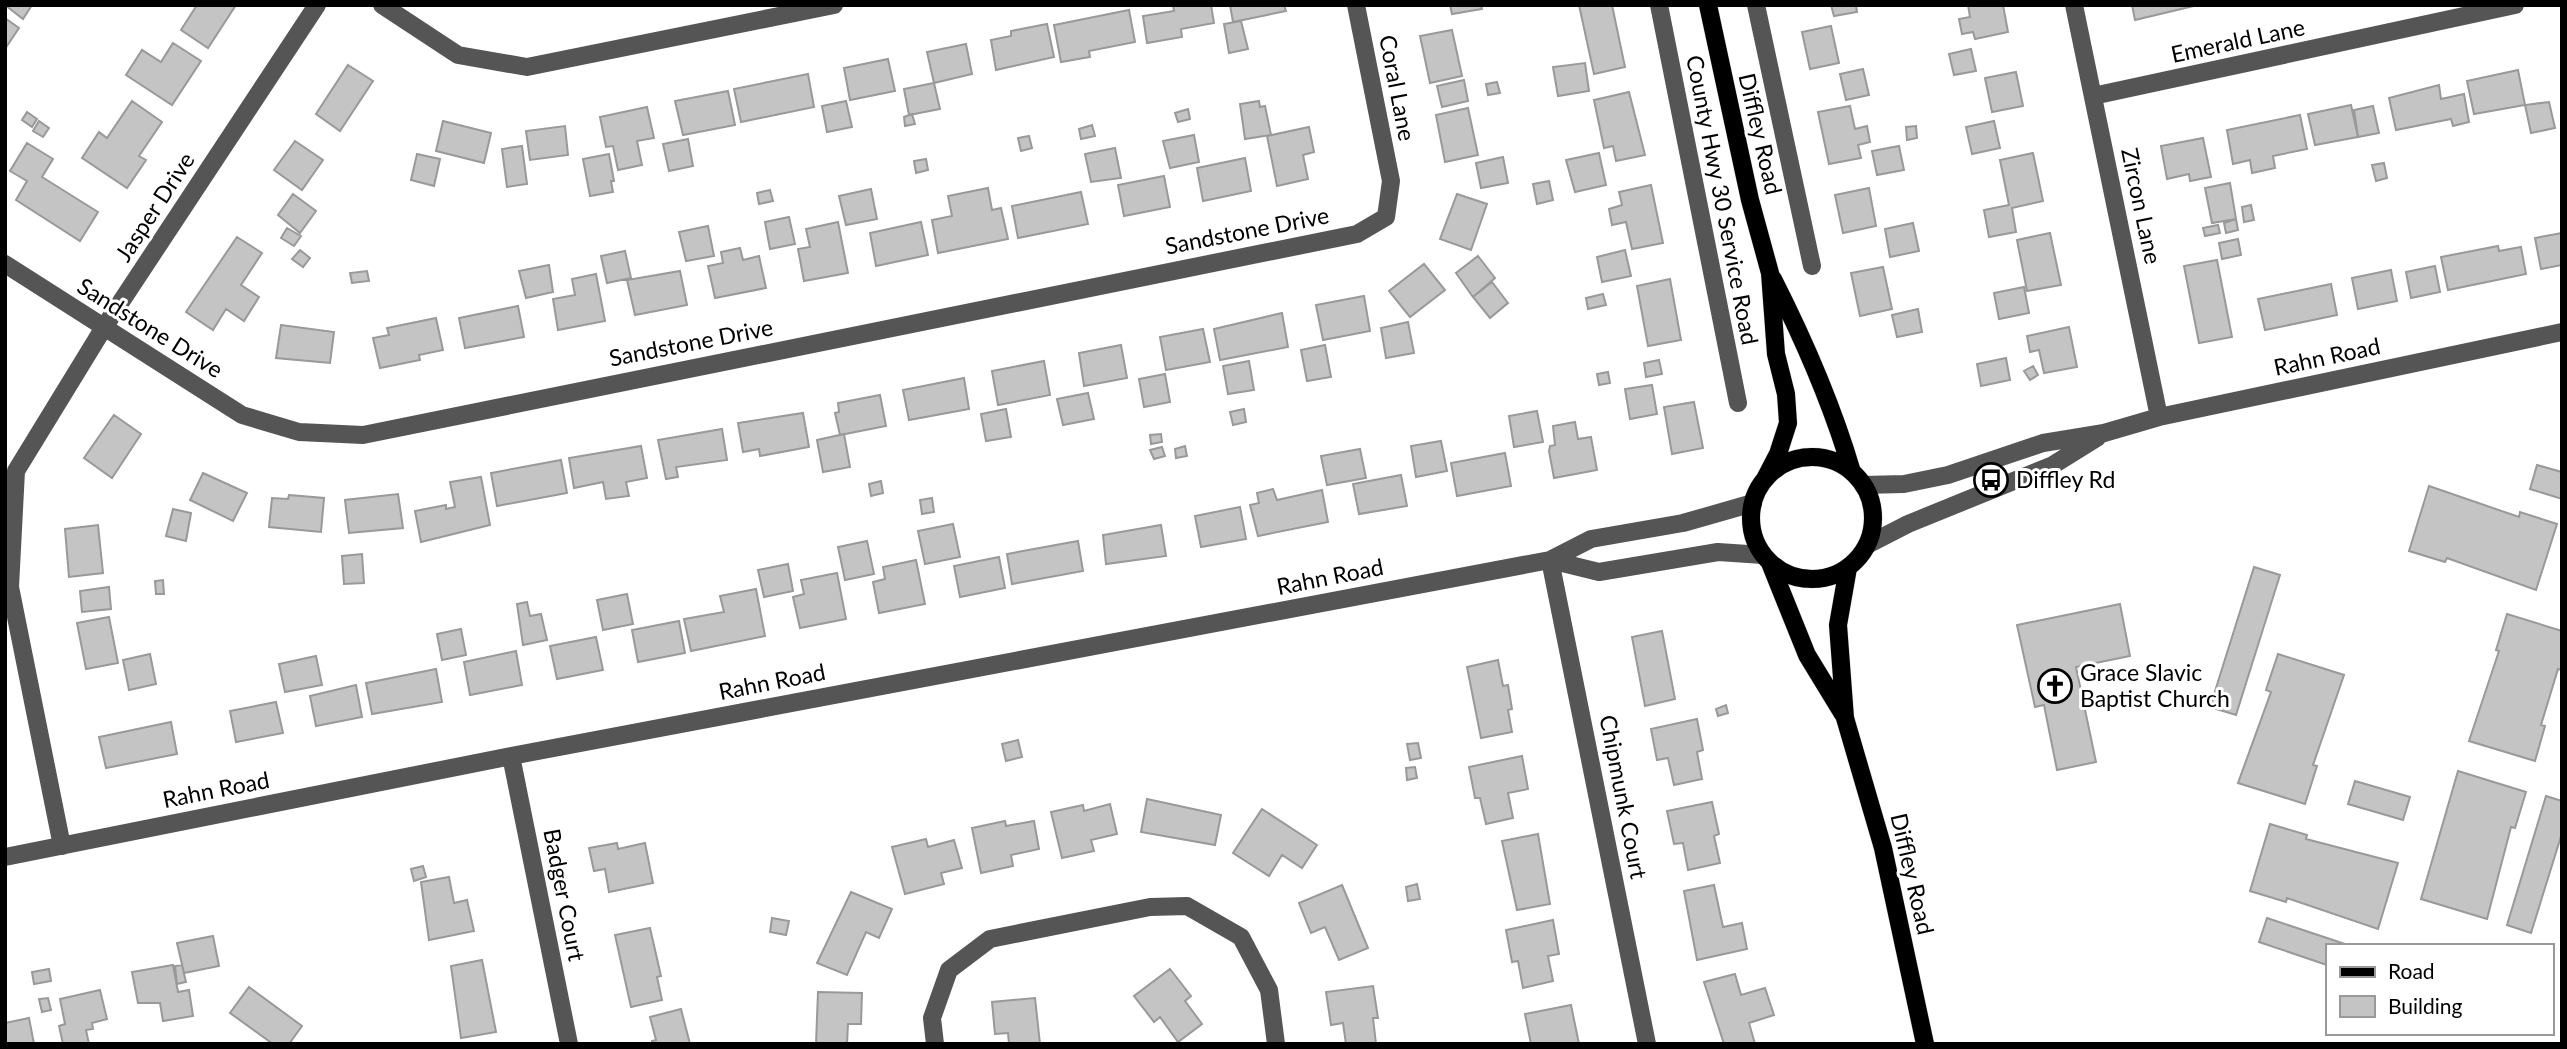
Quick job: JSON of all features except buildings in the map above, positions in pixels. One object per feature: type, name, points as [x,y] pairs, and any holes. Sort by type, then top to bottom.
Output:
[{"type":"main road","name":"Diffley Road","points":[[1708,5],[1750,200],[1770,273],[1776,354],[1786,394],[1788,423],[1778,454],[1765,479]]},
{"type":"main road","name":"Diffley Road","points":[[1770,273],[1808,346],[1858,478]]},
{"type":"main road","points":[[1816,457],[1835,461],[1858,478],[1872,515],[1867,545],[1848,568],[1829,577],[1808,579],[1788,574],[1767,559],[1752,530],[1753,503],[1765,479],[1779,466],[1797,458],[1816,457]]},
{"type":"main road","name":"Diffley Road","points":[[1767,559],[1807,655],[1846,718]]},
{"type":"main road","name":"Diffley Road","points":[[1848,568],[1838,625],[1846,718],[1885,859],[1925,1044]]},
{"type":"street","name":"Jasper Drive","points":[[62,846],[8,587],[16,471],[103,329],[317,5]]},
{"type":"street","points":[[382,5],[458,55],[527,67],[834,5]]},
{"type":"street","name":"Coral Lane","points":[[1356,5],[1391,181]]},
{"type":"street","name":"County Hwy 30 Service Road","points":[[1659,5],[1738,403]]},
{"type":"street","points":[[1756,5],[1812,266]]},
{"type":"street","name":"Zircon Lane","points":[[2074,5],[2158,416]]},
{"type":"street","name":"Emerald Lane","points":[[2093,96],[2515,5]]},
{"type":"street","name":"Sandstone Drive","points":[[5,264],[103,329],[242,415],[299,432],[363,435],[1357,234],[1386,217],[1391,181]]},
{"type":"street","name":"Rahn Road","points":[[1858,478],[1922,480],[2043,443],[2104,433],[2158,416],[2562,332]]},
{"type":"street","name":"Rahn Road","points":[[1867,545],[1908,524],[2053,465],[2104,433]]},
{"type":"street","name":"Rahn Road","points":[[5,857],[511,756],[1550,560],[1591,539],[1683,523],[1753,503]]},
{"type":"street","name":"Rahn Road","points":[[1550,560],[1599,572],[1718,552],[1767,559]]},
{"type":"street","name":"Chipmunk Court","points":[[1550,560],[1647,1044]]},
{"type":"street","name":"Badger Court","points":[[511,756],[569,1044]]},
{"type":"street","points":[[935,1044],[932,1018],[949,970],[990,939],[1150,906],[1187,906],[1241,937],[1269,990],[1276,1044]]},
{"type":"place","name":"Diffley Rd","points":[[1991,480]]},
{"type":"place","name":"Grace Slavic Baptist Church","points":[[2055,686]]}]
